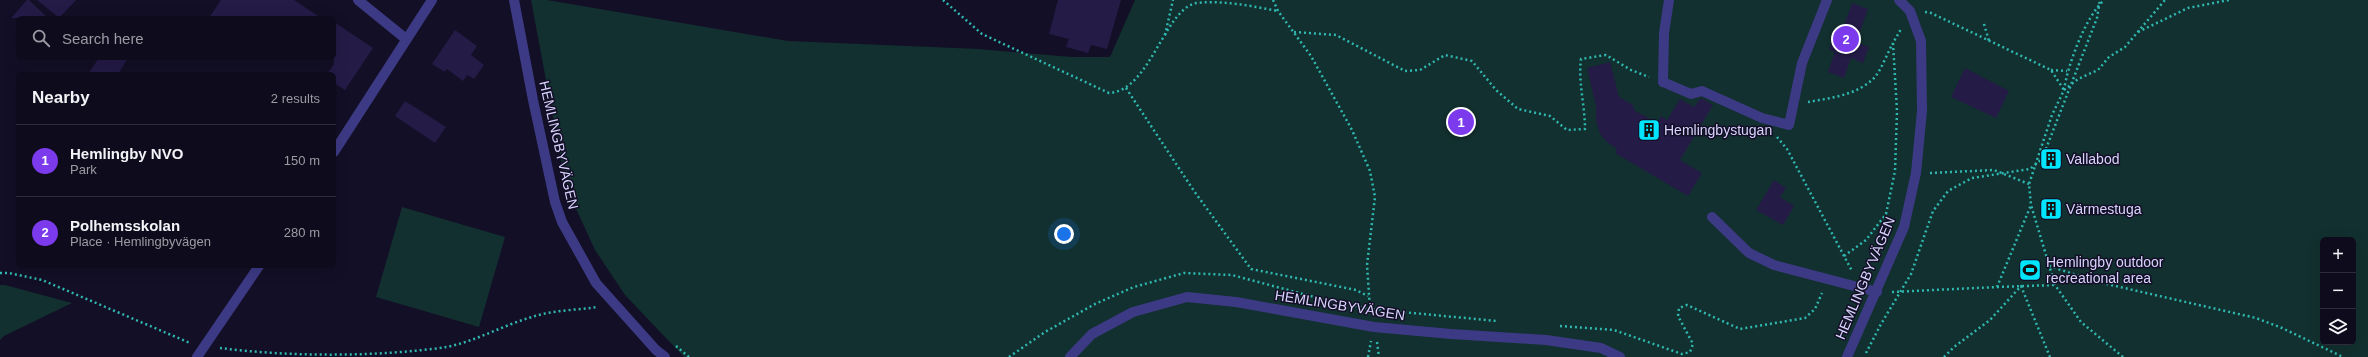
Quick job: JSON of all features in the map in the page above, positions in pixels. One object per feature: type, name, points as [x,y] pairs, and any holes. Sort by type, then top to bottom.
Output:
[{"type":"street","points":[[358,0],[406,39]]},
{"type":"street","points":[[336,149],[432,0]]},
{"type":"street","name":"HEMLINGBYVÄGEN","points":[[514,0],[558,208],[568,232],[596,283],[665,357]]},
{"type":"street","points":[[1669,0],[1664,33],[1663,82],[1691,94],[1702,91],[1762,118],[1789,125],[1802,63],[1826,0]]},
{"type":"street","name":"HEMLINGBYVÄGEN","points":[[1847,357],[1877,292],[1904,227],[1916,173],[1922,111],[1921,41],[1910,11],[1899,0]]},
{"type":"street","points":[[1712,217],[1749,253],[1774,266],[1877,292]]},
{"type":"street","points":[[197,357],[258,268]]},
{"type":"street","name":"HEMLINGBYVÄGEN","points":[[1070,357],[1092,334],[1133,312],[1187,298],[1236,302],[1374,327],[1546,340],[1601,348],[1620,357]]},
{"type":"path","points":[[943,0],[982,34],[1010,48],[1071,74],[1109,93],[1120,93],[1136,79],[1180,14],[1194,3],[1231,2],[1278,11]]},
{"type":"path","points":[[1165,36],[1173,0]]},
{"type":"path","points":[[1227,0],[1231,2]]},
{"type":"path","points":[[1126,88],[1194,191],[1251,269],[1356,290],[1368,296],[1367,266],[1375,197],[1370,172],[1352,130],[1311,56],[1278,11],[1272,0]]},
{"type":"path","points":[[1864,357],[1911,274],[1933,211],[1948,191],[1972,178],[2030,169],[2042,158],[2096,18],[2100,0]]},
{"type":"path","points":[[2104,0],[2092,14],[2067,71],[2064,90],[2052,114],[2029,184],[2031,205],[2055,285],[2081,322],[2123,357]]},
{"type":"path","points":[[2064,90],[2078,79],[2098,70],[2109,57],[2125,47],[2165,0]]},
{"type":"path","points":[[2137,33],[2188,8],[2229,0]]},
{"type":"path","points":[[1793,104],[1838,97],[1860,88],[1875,76],[1910,11],[1931,13],[2051,70],[2067,71]]},
{"type":"path","points":[[1984,24],[1990,41]]},
{"type":"path","points":[[1294,32],[1336,35],[1405,71],[1420,70],[1445,55],[1472,61],[1496,90],[1518,108],[1550,116],[1567,130],[1585,129],[1585,115],[1579,79],[1580,59],[1606,55],[1631,70],[1663,82]]},
{"type":"path","points":[[1844,256],[1866,240],[1886,214],[1895,172],[1897,111],[1893,43]]},
{"type":"path","points":[[2051,70],[2064,90]]},
{"type":"path","points":[[1762,118],[1787,149],[1853,273]]},
{"type":"path","points":[[1916,173],[1994,170],[2029,184]]},
{"type":"path","points":[[1997,287],[2031,205]]},
{"type":"path","points":[[2049,266],[2098,282],[2256,318],[2282,328],[2343,357]]},
{"type":"path","points":[[0,273],[9,273],[42,280],[190,343],[266,355],[345,357],[421,352],[448,347],[534,316],[615,305]]},
{"type":"path","points":[[1682,354],[1690,352],[1693,344],[1678,316],[1679,308],[1687,305],[1740,329],[1805,318],[1815,310],[1828,280]]},
{"type":"path","points":[[1877,292],[2055,285]]},
{"type":"path","points":[[1944,357],[1954,347],[1990,320],[2021,286]]},
{"type":"path","points":[[2021,286],[2050,357]]},
{"type":"path","points":[[671,341],[689,357]]},
{"type":"green space","points":[[531,0],[547,0],[788,41],[979,49],[1071,57],[1110,57],[1135,0],[2368,0],[2368,357],[684,357],[625,295],[595,250],[566,187]]},
{"type":"green space","points":[[402,207],[505,237],[479,327],[376,297]]},
{"type":"green space","points":[[0,285],[5,285],[72,303],[4,336],[0,340]]},
{"type":"building","points":[[27,0],[29,0],[46,16],[16,16],[16,18],[11,18]]},
{"type":"building","points":[[37,0],[76,0],[61,16],[57,16]]},
{"type":"building","points":[[221,0],[294,0],[318,16],[210,16]]},
{"type":"building","points":[[1058,0],[1121,0],[1107,49],[1091,45],[1088,53],[1066,47],[1069,39],[1049,34]]},
{"type":"building","points":[[1852,3],[1868,9],[1856,42],[1869,47],[1863,63],[1851,58],[1844,78],[1828,72],[1835,52],[1829,50],[1834,35],[1840,37]]},
{"type":"building","points":[[336,23],[373,48],[345,90],[336,84],[336,72],[328,72],[334,64],[334,60],[336,60]]},
{"type":"building","points":[[455,30],[477,46],[471,55],[484,65],[474,79],[467,75],[463,81],[447,69],[445,72],[432,64]]},
{"type":"building","points":[[98,60],[127,60],[119,72],[89,72]]},
{"type":"building","name":"Hemlingbystugan","points":[[1610,62],[1619,97],[1633,105],[1634,110],[1657,123],[1661,116],[1667,120],[1680,99],[1694,107],[1701,98],[1713,105],[1680,160],[1702,173],[1688,196],[1615,153],[1617,149],[1607,142],[1600,134],[1596,121],[1596,106],[1587,68]]},
{"type":"building","points":[[1965,68],[2009,91],[1996,118],[1951,97]]},
{"type":"building","points":[[405,101],[446,127],[435,143],[395,116]]},
{"type":"building","points":[[1774,180],[1786,188],[1780,197],[1794,206],[1783,225],[1756,210]]},
{"type":"place","name":"Polhemsskolan","points":[[1846,39]]},
{"type":"place","name":"Hemlingby NVO","points":[[1461,122]]},
{"type":"place","name":"Hemlingbystugan","points":[[1649,130]]},
{"type":"place","name":"Vallabod","points":[[2051,159]]},
{"type":"place","name":"Värmestuga","points":[[2051,209]]},
{"type":"place","name":"Hemlingby outdoor recreational area","points":[[2030,270]]}]
